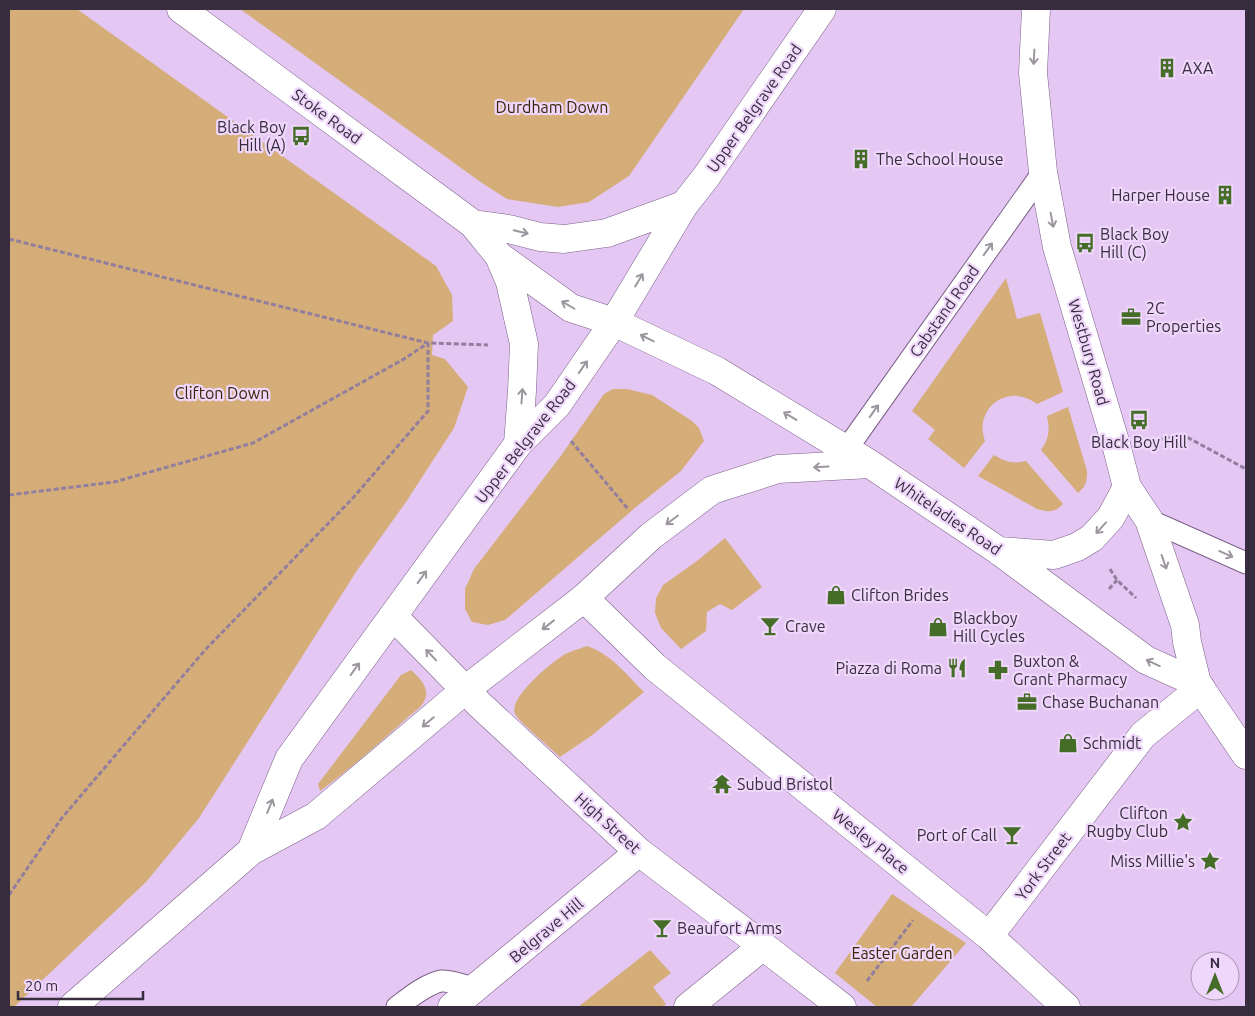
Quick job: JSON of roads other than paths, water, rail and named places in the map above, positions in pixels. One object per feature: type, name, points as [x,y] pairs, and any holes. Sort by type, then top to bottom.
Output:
[{"type":"main road","name":"Stoke Road","points":[[181,9],[473,224],[499,256],[571,308],[614,322]]},
{"type":"main road","name":"Upper Belgrave Road","points":[[251,851],[289,759],[518,444],[557,405],[614,322],[684,205],[706,177],[822,9]]},
{"type":"main road","name":"Westbury Road","points":[[1036,9],[1033,73],[1043,172],[1057,247],[1127,487],[1150,520],[1185,625],[1187,642],[1199,686]]},
{"type":"main road","name":"Stoke Road","points":[[473,224],[540,237],[564,239],[607,233],[684,205]]},
{"type":"main road","name":"Stoke Road","points":[[499,256],[510,282],[524,344],[518,444]]},
{"type":"main road","name":"Whiteladies Road","points":[[614,322],[717,372],[870,464],[999,551],[1146,660],[1199,686]]},
{"type":"main road","name":"Upper Belgrave Road","points":[[72,1007],[251,851],[316,816],[465,690],[584,598],[651,536],[712,490],[778,469],[870,464]]},
{"type":"main road","points":[[999,551],[1054,555],[1077,547],[1092,538],[1111,517],[1127,487]]},
{"type":"main road","name":"Wesley Place","points":[[584,598],[654,667],[989,936],[1066,1007]]},
{"type":"main road","name":"High Street","points":[[393,616],[465,690],[639,852],[842,1007]]},
{"type":"main road","points":[[1199,686],[1246,755]]},
{"type":"main road","name":"York Street","points":[[989,936],[1143,735],[1199,686]]},
{"type":"main road","name":"Belgrave Hill","points":[[452,1007],[639,852]]},
{"type":"main road","points":[[688,1007],[763,946]]},
{"type":"lane","name":"Cabstand Road","points":[[846,450],[1043,172]]},
{"type":"lane","points":[[1150,520],[1246,563]]},
{"type":"lane","points":[[397,1007],[422,989],[441,981],[458,983],[475,989]]},
{"type":"place","name":"AXA","points":[[1167,68]]},
{"type":"place","name":"Black Boy Hill (A)","points":[[301,136]]},
{"type":"place","name":"The School House","points":[[861,159]]},
{"type":"place","name":"Harper House","points":[[1225,195]]},
{"type":"place","name":"Black Boy Hill (C)","points":[[1085,243]]},
{"type":"place","name":"2C Properties","points":[[1131,317]]},
{"type":"place","name":"Black Boy Hill","points":[[1139,420]]},
{"type":"place","name":"Clifton Brides","points":[[836,595]]},
{"type":"place","name":"Crave","points":[[770,626]]},
{"type":"place","name":"Blackboy Hill Cycles","points":[[938,627]]},
{"type":"place","name":"Piazza di Roma","points":[[957,668]]},
{"type":"place","name":"Buxton & Grant Pharmacy","points":[[998,670]]},
{"type":"place","name":"Chase Buchanan","points":[[1027,702]]},
{"type":"place","name":"Schmidt","points":[[1068,743]]},
{"type":"place","name":"Subud Bristol","points":[[722,784]]},
{"type":"place","name":"Clifton Rugby Club","points":[[1183,822]]},
{"type":"place","name":"Port of Call","points":[[1012,835]]},
{"type":"place","name":"Miss Millie's","points":[[1210,861]]},
{"type":"place","name":"Beaufort Arms","points":[[662,928]]},
{"type":"park label","name":"Durdham Down","points":[[552,107]]},
{"type":"park label","name":"Clifton Down","points":[[222,393]]},
{"type":"park label","name":"Easter Garden","points":[[902,953]]}]
